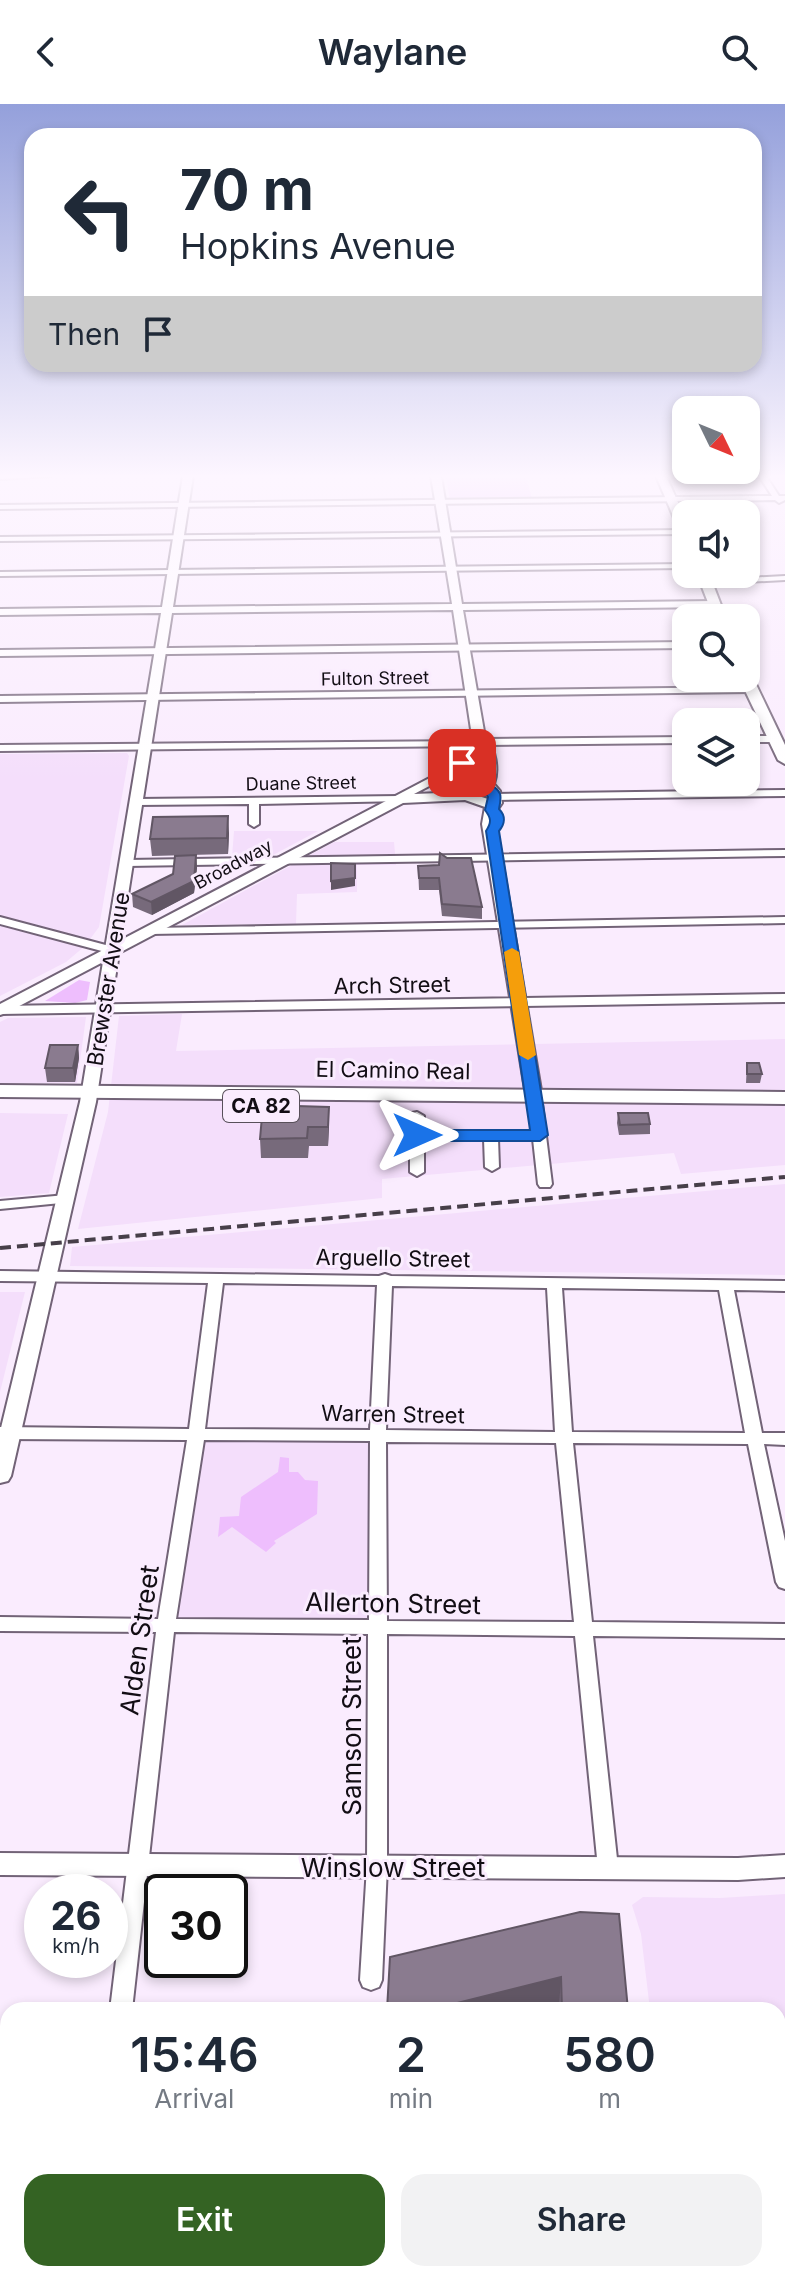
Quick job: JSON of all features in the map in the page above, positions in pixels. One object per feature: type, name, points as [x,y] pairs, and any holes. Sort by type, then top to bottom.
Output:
[{"type":"main road","points":[[708,588],[714,604]]},
{"type":"main road","points":[[752,692],[785,760]]},
{"type":"main road","name":"El Camino Real","points":[[0,1091],[88,1099]]},
{"type":"main road","name":"El Camino Real","points":[[0,1103],[88,1099],[535,1101],[785,1098]]},
{"type":"main road","name":"El Camino Real","points":[[535,1101],[785,1108]]},
{"type":"street","name":"Brewster Avenue","points":[[0,1476],[5,1433],[48,1276],[88,1099],[172,578]]},
{"type":"street","points":[[453,578],[490,778],[492,799],[488,813],[489,826],[497,858],[545,1184]]},
{"type":"street","points":[[760,578],[785,578]]},
{"type":"street","points":[[0,612],[672,604]]},
{"type":"street","points":[[0,653],[672,645]]},
{"type":"street","name":"Fulton Street","points":[[0,699],[472,693],[672,686]]},
{"type":"street","points":[[760,739],[774,739]]},
{"type":"street","points":[[0,748],[482,745],[672,740]]},
{"type":"street","name":"Broadway","points":[[0,1010],[400,799],[402,795],[462,763],[482,745]]},
{"type":"street","points":[[462,763],[477,767],[492,799]]},
{"type":"street","points":[[434,798],[424,787],[442,778],[441,775]]},
{"type":"street","name":"Duane Street","points":[[137,802],[785,793]]},
{"type":"street","points":[[254,801],[254,824]]},
{"type":"street","points":[[127,863],[785,853]]},
{"type":"street","points":[[0,920],[113,950]]},
{"type":"street","points":[[150,931],[785,920]]},
{"type":"street","name":"Arch Street","points":[[0,1010],[785,998]]},
{"type":"street","points":[[417,1116],[417,1172]]},
{"type":"street","points":[[417,1135],[540,1135]]},
{"type":"street","points":[[491,1135],[492,1167]]},
{"type":"street","points":[[0,1205],[66,1199]]},
{"type":"street","name":"Arguello Street","points":[[0,1276],[785,1286]]},
{"type":"street","name":"Alden Street","points":[[122,2002],[166,1626],[196,1436],[216,1279]]},
{"type":"street","name":"Samson Street","points":[[371,1980],[377,1866],[378,1435],[385,1279]]},
{"type":"street","points":[[554,1282],[564,1439],[608,1868]]},
{"type":"street","points":[[726,1285],[785,1582]]},
{"type":"street","name":"Warren Street","points":[[5,1433],[785,1439]]},
{"type":"street","name":"Allerton Street","points":[[0,1624],[785,1631]]},
{"type":"street","name":"Winslow Street","points":[[0,1864],[738,1869],[785,1866]]},
{"type":"shaded area","points":[[127,753],[129,756],[99,927],[85,946],[66,962],[0,996],[0,754]]},
{"type":"shaded area","points":[[463,768],[467,781],[477,784],[474,791],[438,795],[431,791],[434,785]]},
{"type":"shaded area","points":[[234,831],[318,831],[273,855],[232,857]]},
{"type":"shaded area","points":[[334,842],[394,842],[396,865],[357,865],[357,892],[297,894],[296,924],[182,925]]},
{"type":"shaded area","points":[[79,980],[90,982],[87,1000],[75,1003],[45,1001]]},
{"type":"shaded area","points":[[182,1014],[176,1051],[785,1039],[785,1165],[681,1174],[674,1153],[382,1179],[382,1198],[78,1229],[108,1112],[119,1016]]},
{"type":"shaded area","points":[[86,1017],[77,1083],[0,1083],[0,1022],[8,1018]]},
{"type":"shaded area","points":[[0,1113],[68,1114],[49,1193],[0,1197]]},
{"type":"shaded area","points":[[785,1184],[785,1275],[70,1266],[72,1247]]},
{"type":"shaded area","points":[[0,1292],[25,1292],[0,1392]]},
{"type":"shaded area","points":[[378,1435],[376,1629],[166,1626],[196,1436]]},
{"type":"shaded area","points":[[280,1457],[289,1458],[289,1472],[298,1472],[305,1480],[318,1481],[317,1514],[274,1541],[276,1543],[266,1552],[232,1527],[218,1537],[220,1517],[239,1516],[241,1497],[278,1472]]},
{"type":"shaded area","points":[[785,1894],[785,2002],[649,2002],[641,1934],[632,1905],[643,1897],[720,1898]]},
{"type":"building","points":[[228,816],[227,838],[150,839],[153,817]]},
{"type":"building","points":[[440,853],[447,858],[471,858],[482,907],[442,904],[439,878],[419,878],[418,866],[439,865]]},
{"type":"building","points":[[196,855],[194,881],[151,902],[132,894],[173,874],[175,856]]},
{"type":"building","points":[[331,863],[355,864],[355,878],[331,881]]},
{"type":"building","points":[[50,1045],[78,1045],[73,1068],[45,1068]]},
{"type":"building","points":[[747,1063],[759,1063],[762,1074],[747,1074]]},
{"type":"building","points":[[263,1105],[329,1107],[328,1127],[308,1127],[307,1138],[260,1139]]},
{"type":"building","points":[[618,1113],[648,1113],[650,1124],[620,1125]]},
{"type":"building","points":[[580,1912],[619,1914],[627,2002],[562,2002],[561,1977],[461,2002],[387,2002],[390,1957]]},
{"type":"railway","points":[[0,1248],[785,1177]]},
{"type":"slow traffic","points":[[512,952],[528,1055]]},
{"type":"route","points":[[417,1135],[540,1135],[492,831],[497,824],[497,814],[492,810],[495,797],[480,779],[477,767],[462,763]]}]
